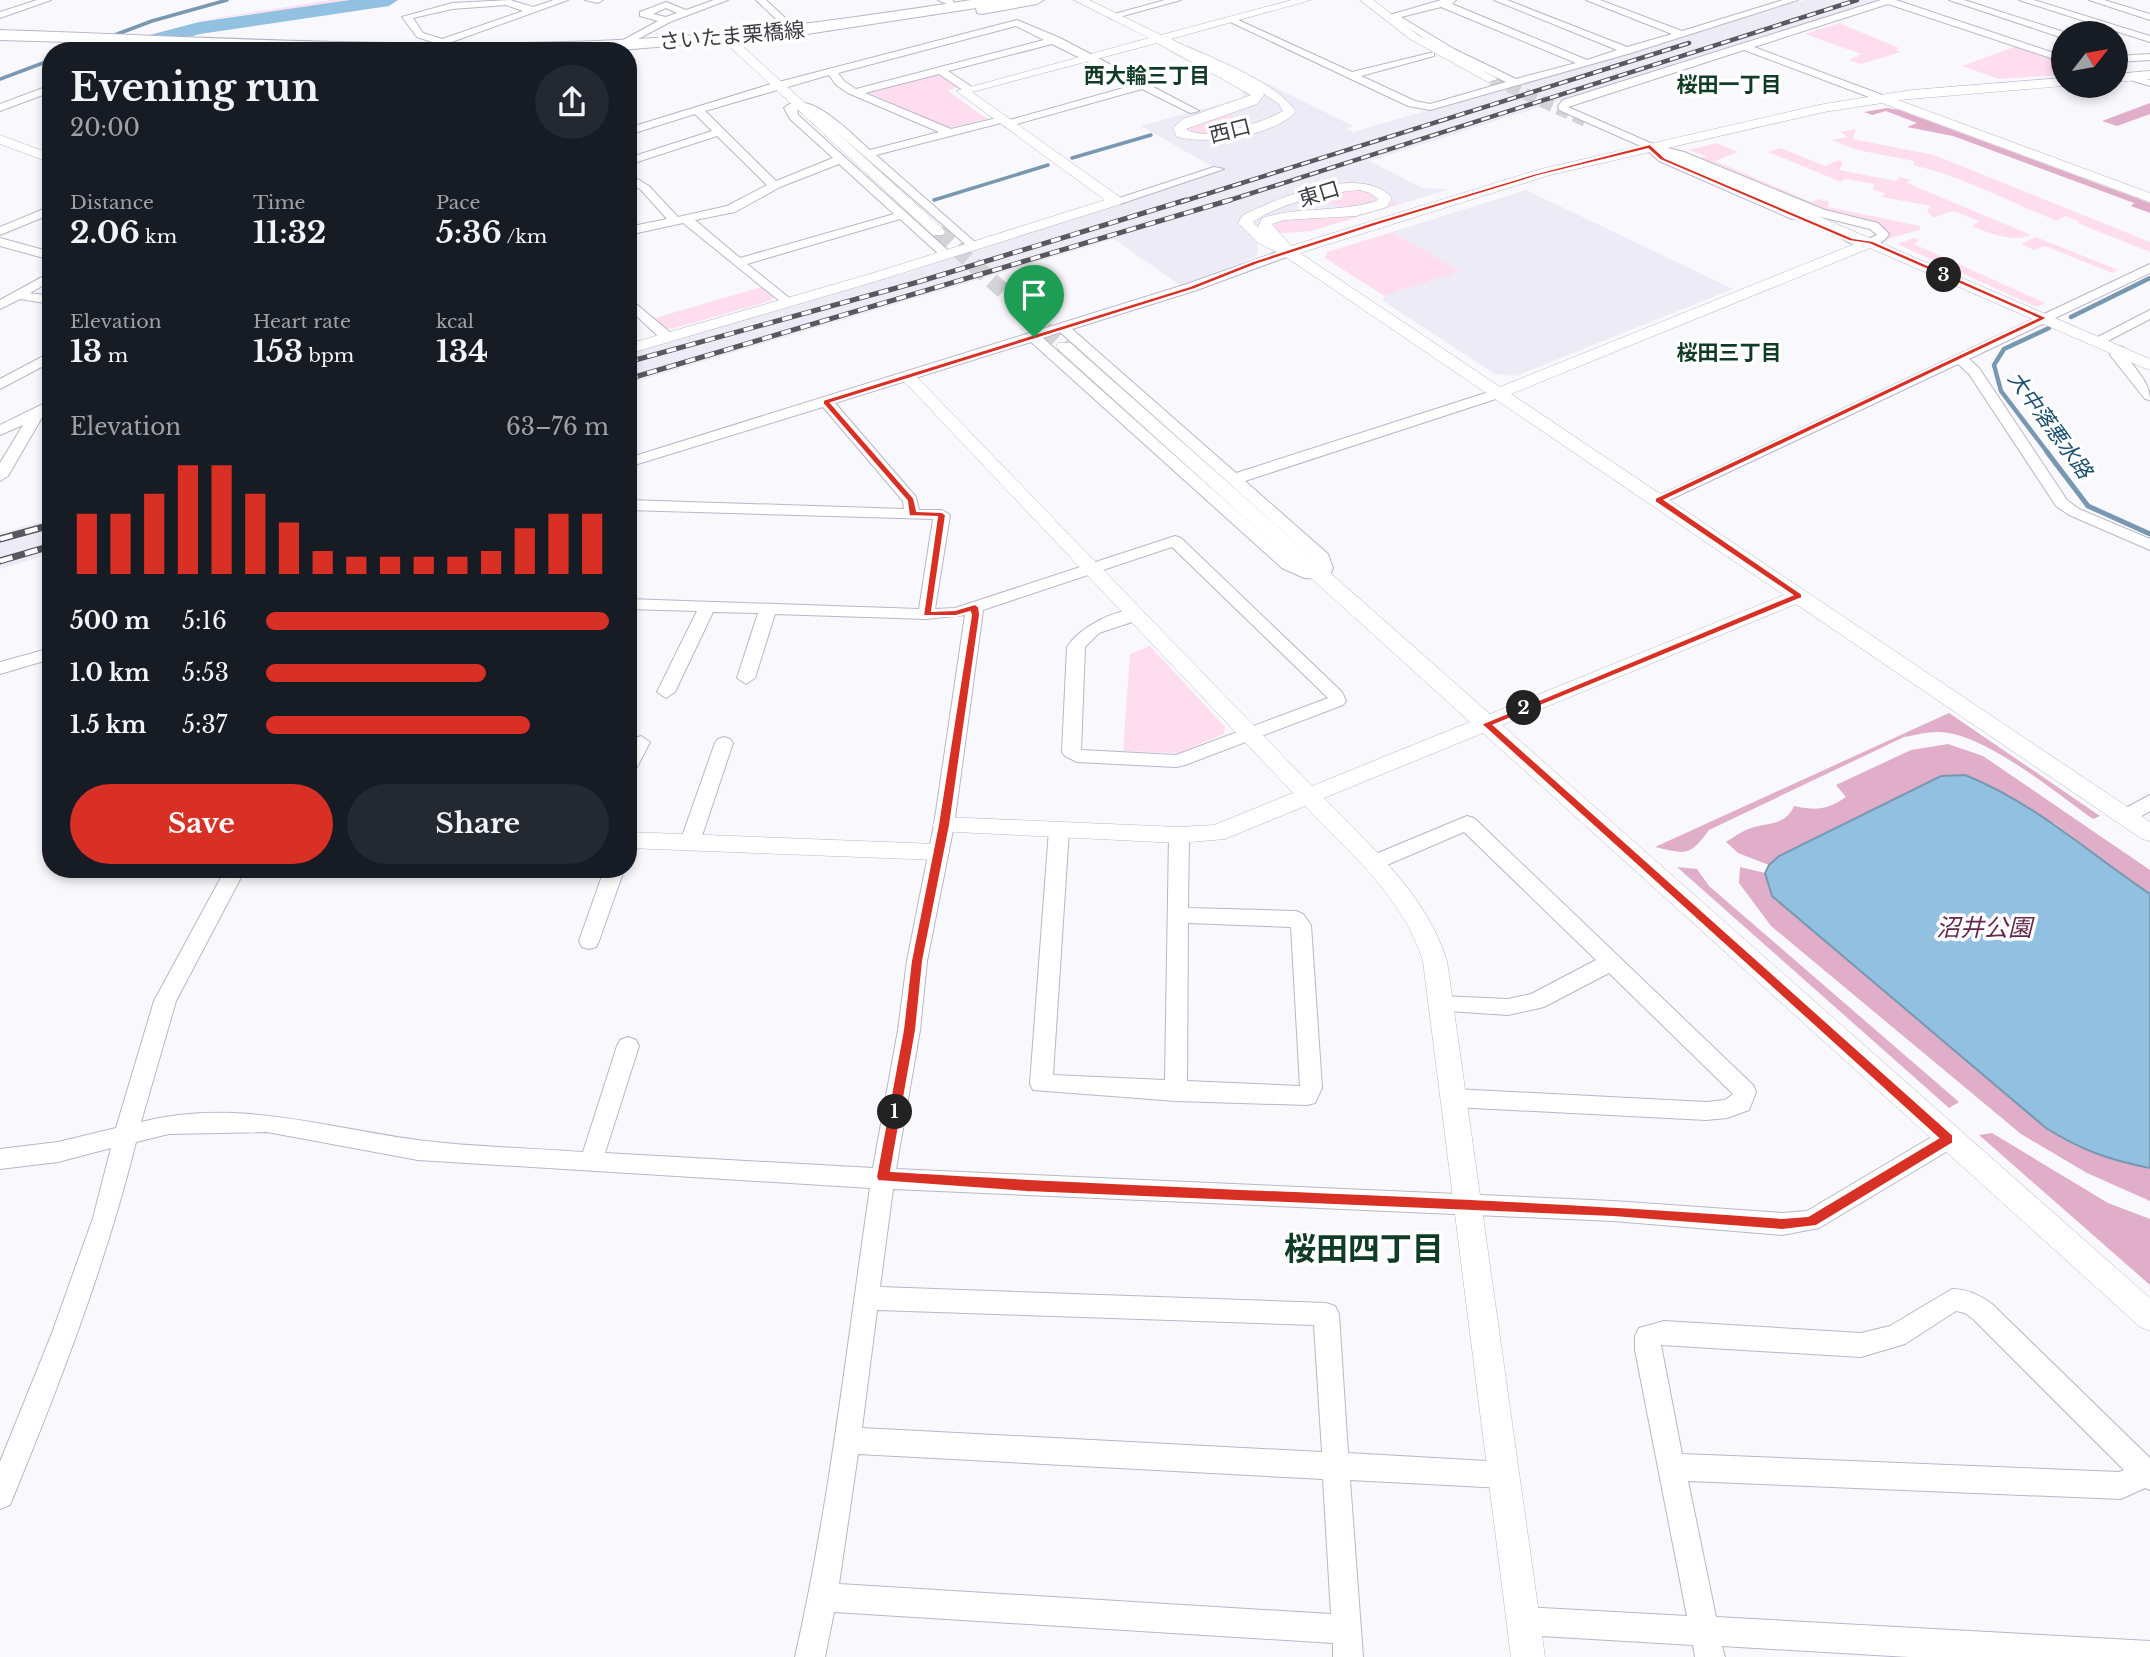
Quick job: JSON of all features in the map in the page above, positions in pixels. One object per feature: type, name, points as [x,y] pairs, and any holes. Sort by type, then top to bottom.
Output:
[{"type":"main road","name":"さいたま栗橋線","points":[[733,41],[1000,0]]},
{"type":"main road","name":"さいたま栗橋線","points":[[637,47],[874,27],[1037,0]]},
{"type":"main road","name":"さいたま栗橋線","points":[[0,37],[169,42]]},
{"type":"street","points":[[0,15],[47,0]]},
{"type":"street","points":[[447,42],[563,0]]},
{"type":"street","points":[[590,0],[598,0]]},
{"type":"street","points":[[632,42],[667,20],[723,0]]},
{"type":"street","points":[[761,0],[794,32]]},
{"type":"street","points":[[1080,0],[1159,39]]},
{"type":"street","points":[[1112,16],[1176,0]]},
{"type":"street","points":[[1115,201],[961,93],[1305,0]]},
{"type":"street","points":[[1366,0],[1434,49],[1495,84]]},
{"type":"street","points":[[1388,18],[1455,0]]},
{"type":"street","points":[[1499,0],[1627,51]]},
{"type":"street","points":[[1591,0],[1681,34]]},
{"type":"street","points":[[1761,0],[1776,5]]},
{"type":"street","points":[[1231,20],[1423,107],[1495,84],[1514,83],[1586,63],[1793,0]]},
{"type":"street","points":[[1954,0],[2051,31]]},
{"type":"street","points":[[2024,0],[2150,39]]},
{"type":"street","points":[[2094,0],[2150,17]]},
{"type":"street","points":[[1234,479],[1500,393],[1882,237],[1883,234],[1874,226],[1829,216],[1680,154],[1650,146],[1564,110],[1563,104],[1889,1],[2051,56]]},
{"type":"street","points":[[433,42],[420,35],[407,17],[452,6],[508,2],[531,10]]},
{"type":"street","points":[[1441,3],[1586,63]]},
{"type":"street","points":[[667,20],[643,14],[666,5],[685,13]]},
{"type":"street","points":[[1388,18],[1389,25],[1430,54],[1495,84]]},
{"type":"street","points":[[1388,18],[1403,20],[1450,51],[1514,83]]},
{"type":"street","points":[[637,129],[775,86],[1017,23],[1195,111]]},
{"type":"street","name":"西口","points":[[1159,39],[1182,47],[1267,90],[1284,102],[1290,112],[1276,119],[1218,136],[1194,138],[1182,134],[1179,128],[1188,122],[1253,101],[1258,95],[1251,88],[1159,39]]},
{"type":"street","points":[[856,92],[1056,40]]},
{"type":"street","points":[[733,41],[775,86],[938,232]]},
{"type":"street","points":[[1743,46],[2150,198]]},
{"type":"street","points":[[1351,76],[1430,54]]},
{"type":"street","points":[[2128,56],[2134,58]]},
{"type":"street","points":[[2128,58],[2150,57]]},
{"type":"street","points":[[940,70],[968,89]]},
{"type":"street","points":[[832,71],[844,86],[950,133]]},
{"type":"street","points":[[2128,77],[2150,75]]},
{"type":"street","points":[[2131,77],[2150,83]]},
{"type":"street","points":[[637,460],[1034,337],[1064,337],[1288,252],[1536,175],[1650,146],[1881,98],[2051,83]]},
{"type":"street","points":[[867,155],[1145,85]]},
{"type":"street","points":[[0,108],[42,92]]},
{"type":"street","points":[[28,97],[42,101]]},
{"type":"street","points":[[946,254],[794,117],[789,108],[796,104],[807,106],[822,114],[972,246]]},
{"type":"street","points":[[696,109],[769,182],[776,185]]},
{"type":"street","points":[[637,126],[641,128]]},
{"type":"street","points":[[637,159],[719,132]]},
{"type":"street","points":[[1,141],[42,154]]},
{"type":"street","points":[[1650,146],[1663,159],[1851,240],[1870,243]]},
{"type":"street","points":[[1672,157],[2150,365]]},
{"type":"street","points":[[637,229],[731,209],[776,185],[842,159]]},
{"type":"street","points":[[637,346],[787,303],[1218,169]]},
{"type":"street","points":[[637,182],[680,220],[739,262],[787,303]]},
{"type":"street","name":"東口","points":[[1345,186],[1369,187],[1384,196],[1382,204],[1356,212],[1282,216],[1267,221],[1264,226],[1288,252],[1255,235],[1246,226],[1246,220],[1260,212],[1345,186]]},
{"type":"street","points":[[4,226],[42,213]]},
{"type":"street","points":[[739,262],[902,215]]},
{"type":"street","points":[[0,242],[42,254]]},
{"type":"street","points":[[1288,252],[2150,834]]},
{"type":"street","points":[[1658,500],[2150,268]]},
{"type":"street","points":[[0,305],[42,281]]},
{"type":"street","points":[[18,295],[42,299]]},
{"type":"street","points":[[637,309],[667,337]]},
{"type":"street","points":[[2097,341],[2150,314]]},
{"type":"street","points":[[1034,337],[1288,565],[1304,573],[1322,576]]},
{"type":"street","points":[[1064,337],[1234,479],[1322,557],[1325,568],[1322,576]]},
{"type":"street","points":[[1064,337],[1486,724],[2150,1317]]},
{"type":"street","points":[[2118,350],[2117,355],[2150,396]]},
{"type":"street","points":[[1960,358],[1974,371],[2061,503],[2081,516],[2150,545]]},
{"type":"street","points":[[0,385],[42,361]]},
{"type":"street","points":[[907,376],[1373,863],[1422,921],[1435,961],[1528,1657]]},
{"type":"street","points":[[826,402],[911,500],[912,514]]},
{"type":"street","points":[[0,431],[42,409]]},
{"type":"street","points":[[0,476],[42,411]]},
{"type":"street","points":[[637,505],[942,515],[926,614]]},
{"type":"street","points":[[637,604],[926,614],[956,612],[1175,541],[1336,696],[1337,701],[1176,761],[1077,756],[1071,752],[1076,647],[1080,637],[1088,631],[1135,615]]},
{"type":"street","points":[[944,825],[1179,835],[1217,833],[1799,596]]},
{"type":"street","points":[[666,692],[707,607]]},
{"type":"street","points":[[810,1657],[847,1440],[883,1177],[909,1030],[917,961],[944,825],[975,607]]},
{"type":"street","points":[[746,678],[768,609]]},
{"type":"street","points":[[0,668],[42,656]]},
{"type":"street","points":[[637,750],[641,742]]},
{"type":"street","points":[[690,842],[724,743]]},
{"type":"street","points":[[2124,817],[2150,802]]},
{"type":"street","points":[[1373,863],[1467,823],[1745,1092],[1741,1102],[1727,1109],[1706,1111],[1454,1098]]},
{"type":"street","points":[[1059,830],[1041,1084],[1307,1096],[1311,1088],[1301,925],[1296,919],[1179,915]]},
{"type":"street","points":[[1176,1092],[1179,835]]},
{"type":"street","points":[[637,840],[937,852]]},
{"type":"street","points":[[0,1495],[65,1333],[101,1231],[165,1001],[231,878]]},
{"type":"street","points":[[589,940],[611,878]]},
{"type":"street","points":[[1441,1004],[1508,1007],[1536,1001],[1611,962]]},
{"type":"street","points":[[591,1162],[628,1046]]},
{"type":"street","points":[[0,1160],[58,1152],[169,1124],[267,1123],[418,1150],[591,1162],[1613,1211],[1782,1224],[1811,1222],[1948,1139]]},
{"type":"street","points":[[822,1597],[1347,1643],[1325,1314],[866,1298]]},
{"type":"street","points":[[1672,1467],[2121,1486],[2148,1475],[1983,1312],[1962,1300],[1952,1300],[1896,1336],[1861,1345],[1664,1333],[1648,1336],[1648,1350],[1708,1644]]},
{"type":"street","points":[[847,1440],[1504,1475]]},
{"type":"street","points":[[1524,1620],[1708,1644],[2150,1656]]},
{"type":"shaded area","points":[[332,0],[354,0],[184,23]]},
{"type":"shaded area","points":[[1805,0],[1877,0],[1370,161],[1422,188],[1450,189],[1311,231],[1281,233],[1258,241],[1257,256],[1181,286],[1114,239],[637,381],[637,350],[906,273],[1220,171],[1141,126],[1242,98],[1244,89],[1168,51],[1191,46],[1353,126],[1346,128],[1353,132]]},
{"type":"shaded area","points":[[1839,23],[1899,48],[1896,50],[1901,52],[1861,64],[1849,60],[1861,54],[1805,34]]},
{"type":"shaded area","points":[[2017,46],[2051,57],[2051,76],[1999,79],[1962,66]]},
{"type":"shaded area","points":[[934,74],[941,75],[959,86],[948,91],[987,119],[949,128],[867,92]]},
{"type":"shaded area","points":[[2150,103],[2150,114],[2117,126],[2102,121]]},
{"type":"shaded area","points":[[1887,108],[1899,110],[2150,203],[2150,213],[2131,206],[2134,203],[1953,136],[1907,127],[1917,123],[1886,111],[1872,115],[1864,112]]},
{"type":"shaded area","points":[[1223,115],[1232,115],[1244,124],[1210,134],[1190,131],[1191,126]]},
{"type":"shaded area","points":[[1856,129],[1853,139],[1934,155],[2150,242],[2150,252],[2077,223],[2080,222],[2066,216],[2057,221],[1968,183],[1913,165],[1914,161],[1857,150],[1831,140],[1848,137],[1840,132]]},
{"type":"shaded area","points":[[1717,143],[1738,152],[1715,161],[1811,202],[1819,199],[1829,202],[1828,207],[1920,226],[1920,230],[1887,239],[1886,231],[1880,226],[1833,216],[1697,159],[1706,156],[1688,150]]},
{"type":"shaded area","points":[[1781,148],[1825,166],[1839,160],[1843,162],[1839,170],[1896,181],[1899,177],[1911,180],[1907,183],[2031,235],[2009,238],[1993,234],[1972,226],[1979,221],[1953,211],[1933,218],[1927,210],[1931,206],[1882,197],[1885,193],[1873,190],[1874,184],[1845,179],[1841,182],[1768,152]]},
{"type":"shaded area","points":[[1353,188],[1369,191],[1376,200],[1362,206],[1348,207],[1333,204],[1320,197]]},
{"type":"shaded area","points":[[1526,190],[1733,289],[1516,376],[1495,374],[1383,301],[1384,296],[1459,271],[1392,232]]},
{"type":"shaded area","points":[[1393,201],[1400,204],[1311,231],[1281,233],[1275,228],[1276,223],[1284,220],[1342,217],[1372,212]]},
{"type":"shaded area","points":[[1392,232],[1460,271],[1384,296],[1325,258],[1327,252]]},
{"type":"shaded area","points":[[2036,237],[2118,270],[2112,273],[2045,246],[2034,250],[2021,244]]},
{"type":"shaded area","points":[[1914,238],[1920,240],[1914,244],[2045,303],[2037,307],[1897,244]]},
{"type":"shaded area","points":[[761,287],[773,297],[770,301],[672,329],[665,328],[655,318]]},
{"type":"shaded area","points":[[42,521],[42,557],[0,569],[0,533]]},
{"type":"shaded area","points":[[1150,646],[1225,727],[1224,734],[1178,753],[1123,751],[1130,654]]},
{"type":"shaded area","points":[[1949,713],[2100,816],[2093,819],[1996,752],[1955,734],[1933,732],[1904,737],[1709,830],[1692,849],[1681,852],[1655,847]]},
{"type":"shaded area","points":[[1948,744],[1983,756],[2150,870],[2150,894],[2054,823],[1779,856],[1769,865],[1738,853],[1726,842],[1748,829],[1781,820],[1794,806],[1815,809],[1833,805],[1846,797],[1836,785],[1911,750]]},
{"type":"shaded area","points":[[1677,867],[1697,869],[1709,886],[1959,1102],[1949,1108]]},
{"type":"shaded area","points":[[1740,867],[1765,873],[1773,896],[2046,1128],[2096,1153],[2150,1168],[2150,1201],[2087,1173],[2021,1134],[1771,926],[1739,883]]},
{"type":"shaded area","points":[[1992,1133],[2108,1203],[2150,1219],[2150,1285],[1979,1135]]},
{"type":"water","name":"沼井公園","points":[[1965,775],[1991,786],[2038,814],[2150,894],[2150,1168],[2096,1153],[2046,1128],[1772,896],[1765,873],[1779,856],[1941,776]]},
{"type":"waterway","points":[[112,36],[152,21],[227,0]]},
{"type":"waterway","points":[[145,42],[199,28],[389,0]]},
{"type":"waterway","points":[[97,42],[102,40]]},
{"type":"waterway","points":[[0,79],[42,63]]},
{"type":"waterway","points":[[1072,158],[1151,135]]},
{"type":"waterway","points":[[934,200],[1048,165]]},
{"type":"waterway","name":"大中落悪水路","points":[[2071,317],[2150,278]]},
{"type":"waterway","name":"大中落悪水路","points":[[2048,453],[2001,391],[1994,365],[2004,349],[2049,328]]},
{"type":"waterway","name":"大中落悪水路","points":[[2047,452],[2088,506],[2150,534]]},
{"type":"tunnel","points":[[1492,79],[1588,122]]},
{"type":"tunnel","points":[[938,232],[1064,346]]},
{"type":"railway","points":[[1224,202],[1857,0]]},
{"type":"railway","points":[[1181,202],[1689,43]]},
{"type":"railway","points":[[637,360],[918,282],[1186,200]]},
{"type":"railway","points":[[637,376],[1230,200]]},
{"type":"railway","points":[[0,539],[42,527]]},
{"type":"railway","points":[[0,561],[42,549]]},
{"type":"district","name":"西大輪三丁目","points":[[1147,76]]},
{"type":"district","name":"桜田一丁目","points":[[1729,85]]},
{"type":"district","name":"桜田三丁目","points":[[1729,353]]},
{"type":"district","name":"桜田四丁目","points":[[1364,1249]]},
{"type":"route","points":[[1650,146],[1656,155],[1663,159],[1851,240],[1870,243],[2044,318],[1658,500],[1799,596],[1486,724],[1948,1139],[1811,1222],[1782,1224],[1613,1211],[1027,1186],[883,1177],[909,1030],[917,961],[944,825],[975,607],[956,612],[926,614],[942,515],[912,514],[911,500],[826,402],[1034,337],[1376,224],[1536,175],[1650,146]]}]
